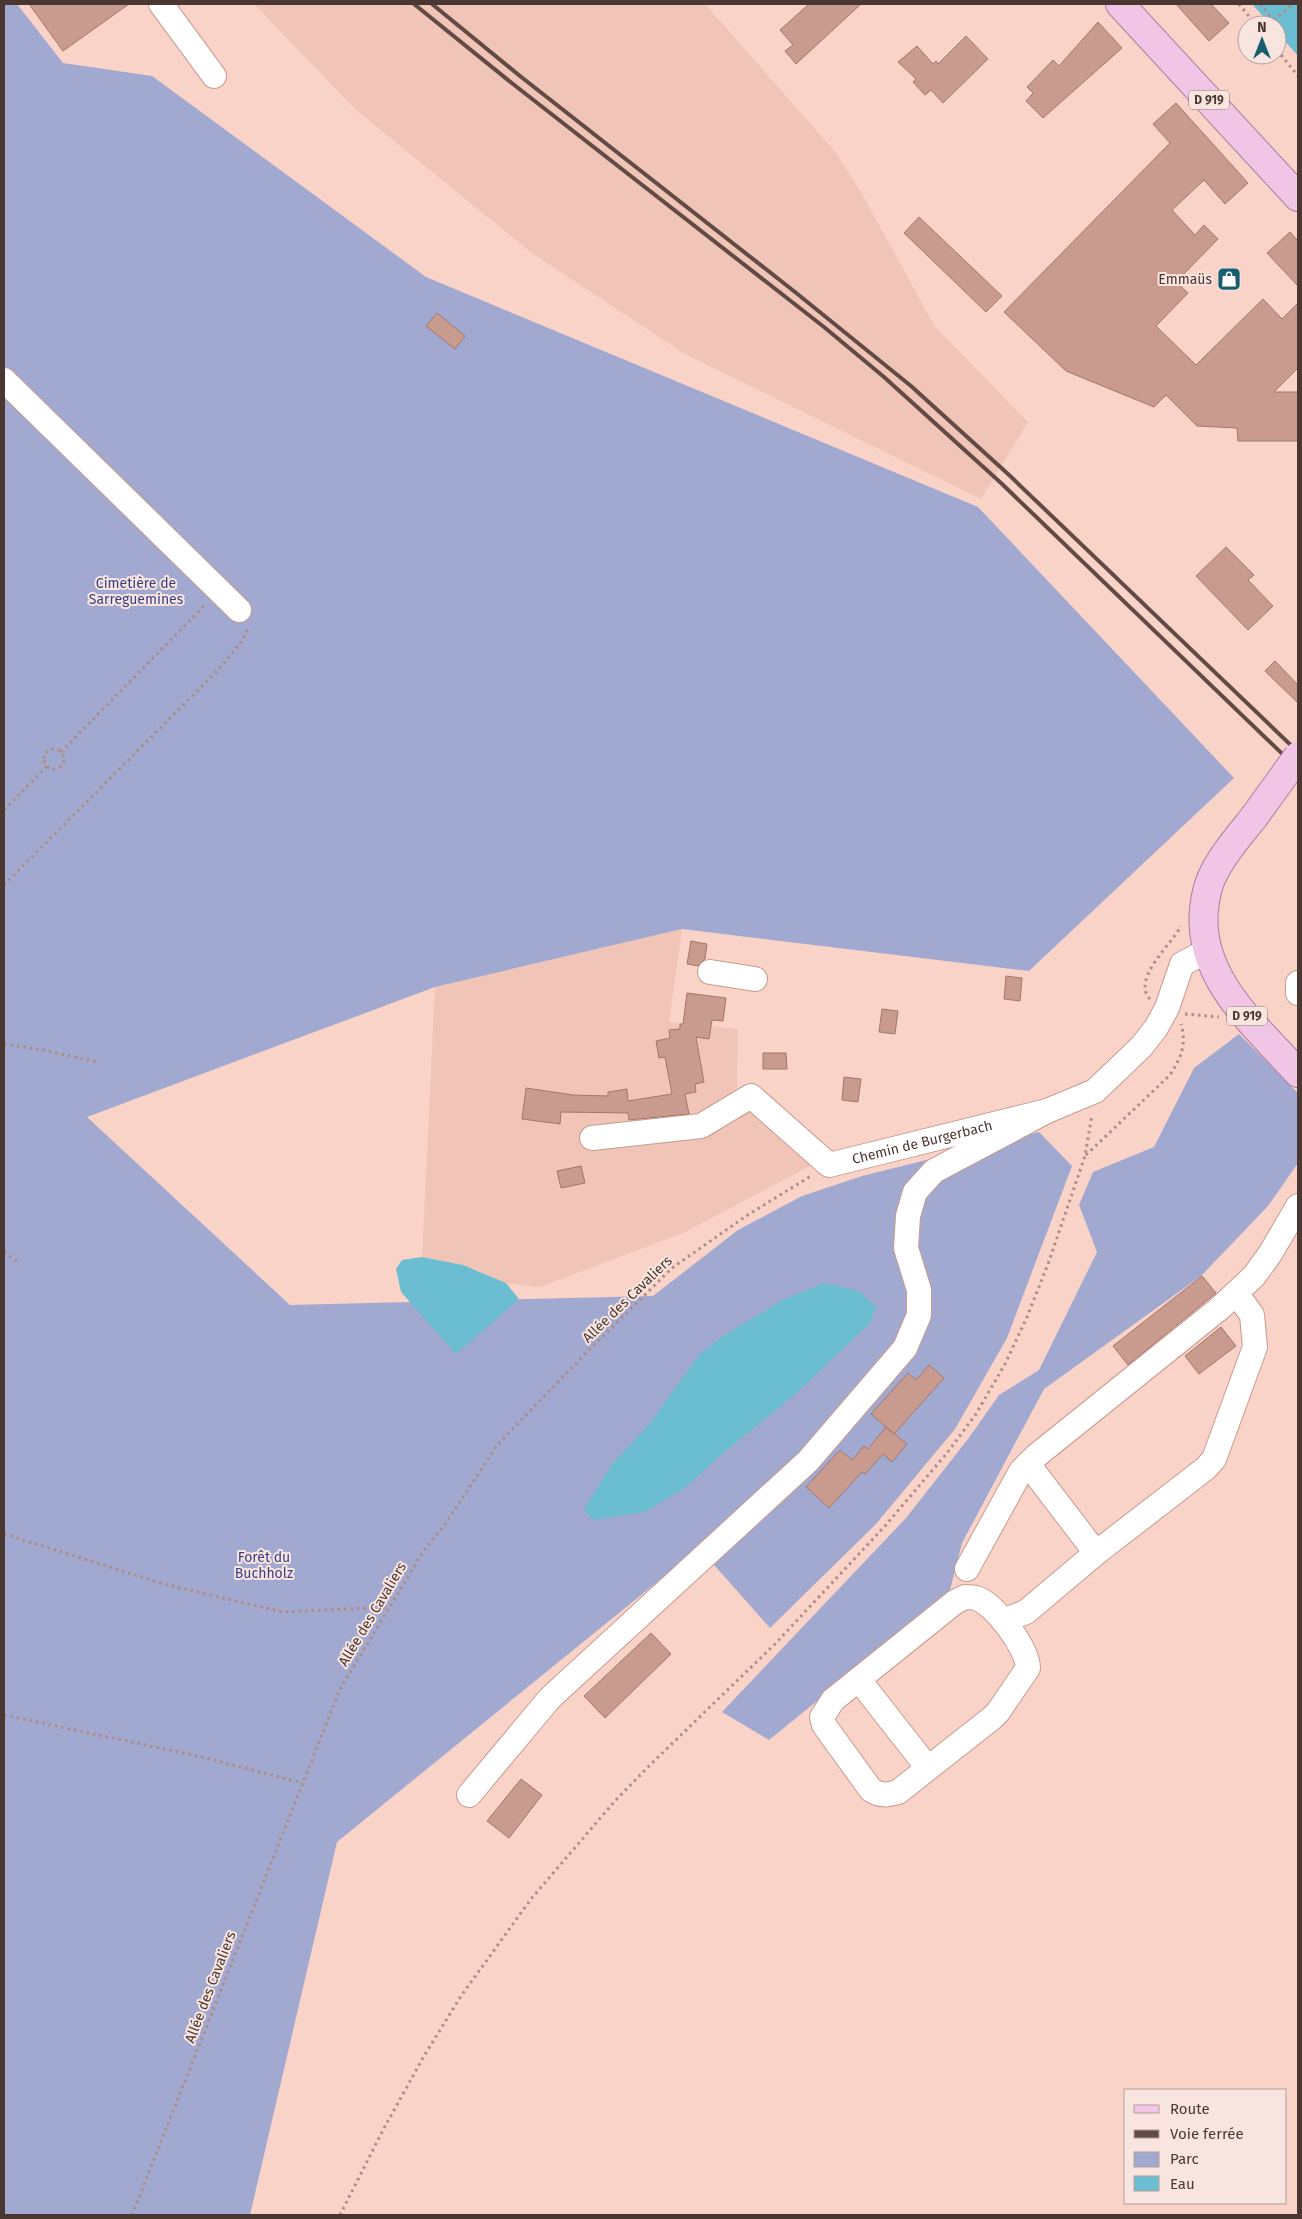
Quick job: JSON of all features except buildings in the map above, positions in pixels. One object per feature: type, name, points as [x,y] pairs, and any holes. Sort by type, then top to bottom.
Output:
[{"type":"main road","name":"D 919","points":[[1120,4],[1298,197]]},
{"type":"main road","name":"D 919","points":[[1298,756],[1223,859],[1210,880],[1203,920],[1207,952],[1211,966],[1221,984],[1250,1020],[1298,1073]]},
{"type":"street","points":[[161,4],[214,76]]},
{"type":"street","points":[[4,380],[239,610]]},
{"type":"street","name":"Chemin de Burgerbach","points":[[829,1166],[1047,1111],[1096,1091],[1141,1047],[1172,1012],[1182,964],[1207,952]]},
{"type":"street","points":[[710,972],[755,978]]},
{"type":"street","points":[[1298,984],[1298,993]]},
{"type":"street","points":[[592,1138],[701,1126],[751,1096],[829,1166]]},
{"type":"street","points":[[469,1795],[550,1698],[808,1461],[905,1348],[919,1315],[919,1290],[906,1248],[908,1216],[915,1192],[934,1171],[1047,1111]]},
{"type":"street","points":[[967,1569],[1021,1471],[1254,1276],[1270,1254],[1298,1206]]},
{"type":"street","points":[[1003,1621],[1026,1612],[1096,1553],[1206,1468],[1214,1459],[1255,1347],[1252,1315],[1236,1293]]},
{"type":"street","points":[[1028,1464],[1096,1553]]},
{"type":"street","points":[[965,1597],[976,1598],[1003,1621],[1024,1650],[1028,1668],[998,1712],[898,1792],[887,1795],[878,1794],[871,1790],[824,1725],[822,1717],[833,1700],[859,1680],[955,1602],[965,1597]]},
{"type":"street","points":[[859,1680],[928,1768]]},
{"type":"path","points":[[1239,4],[1248,15]]},
{"type":"path","points":[[1260,4],[1270,15]]},
{"type":"path","points":[[1280,15],[1293,4]]},
{"type":"path","points":[[1287,62],[1298,76]]},
{"type":"path","points":[[60,752],[219,590]]},
{"type":"path","points":[[4,885],[219,669],[242,640],[248,628],[244,612],[239,610]]},
{"type":"path","points":[[51,749],[60,752],[63,756],[61,765],[52,768],[47,766],[44,762],[47,752],[51,749]]},
{"type":"path","points":[[4,810],[47,766]]},
{"type":"path","points":[[1172,1012],[1250,1020]]},
{"type":"path","points":[[1085,1156],[1170,1075],[1180,1060],[1184,1037],[1172,1012]]},
{"type":"path","points":[[4,1044],[97,1062]]},
{"type":"path","points":[[340,2215],[383,2130],[424,2056],[461,1996],[531,1899],[641,1774],[775,1644],[885,1526],[947,1453],[976,1414],[1004,1364],[1027,1317],[1048,1264],[1085,1156],[1096,1091]]},
{"type":"path","name":"Allée des Cavaliers","points":[[132,2215],[340,1689],[424,1550],[443,1527],[498,1444],[672,1268],[746,1216],[829,1166]]},
{"type":"path","points":[[4,1252],[18,1262]]},
{"type":"path","points":[[4,1534],[164,1584],[282,1612],[388,1607]]},
{"type":"path","points":[[4,1715],[198,1756],[303,1782]]},
{"type":"shaded area","points":[[254,4],[705,4],[836,153],[862,194],[935,327],[1028,422],[981,499],[683,353],[532,253],[356,110]]},
{"type":"shaded area","points":[[682,929],[669,1022],[738,1029],[737,1095],[771,1096],[829,1156],[683,1233],[540,1287],[506,1283],[463,1265],[422,1257],[435,987]]},
{"type":"green space","points":[[4,4],[17,4],[63,63],[152,76],[426,277],[978,507],[1234,778],[1029,971],[682,929],[435,987],[87,1117],[290,1305],[653,1296],[738,1230],[802,1196],[862,1176],[1039,1132],[1072,1166],[1007,1338],[955,1429],[876,1524],[770,1628],[699,1548],[337,1842],[250,2215],[4,2215]]},
{"type":"green space","points":[[1239,1034],[1298,1093],[1298,1163],[1268,1206],[1201,1276],[1044,1389],[962,1543],[949,1594],[769,1740],[722,1712],[906,1518],[968,1439],[999,1395],[1039,1370],[1097,1252],[1079,1205],[1093,1172],[1154,1147],[1194,1068]]},
{"type":"water","points":[[1252,4],[1298,4],[1298,56],[1287,43],[1287,15],[1262,15]]},
{"type":"water","points":[[422,1257],[463,1265],[506,1283],[519,1299],[456,1354],[401,1292],[396,1269],[402,1260]]},
{"type":"water","points":[[824,1283],[859,1291],[876,1307],[870,1323],[793,1396],[723,1453],[686,1487],[645,1512],[593,1520],[584,1509],[613,1463],[647,1427],[700,1354],[723,1336],[783,1300]]},
{"type":"railway","points":[[414,4],[513,84],[824,327],[884,377],[1001,483],[1298,769]]},
{"type":"railway","points":[[432,4],[911,386],[1008,474],[1298,752]]},
{"type":"place","name":"Emmaüs","points":[[1229,279]]},
{"type":"park label","name":"Cimetière de Sarreguemines","points":[[136,592]]},
{"type":"park label","name":"Forêt du Buchholz","points":[[264,1565]]}]
